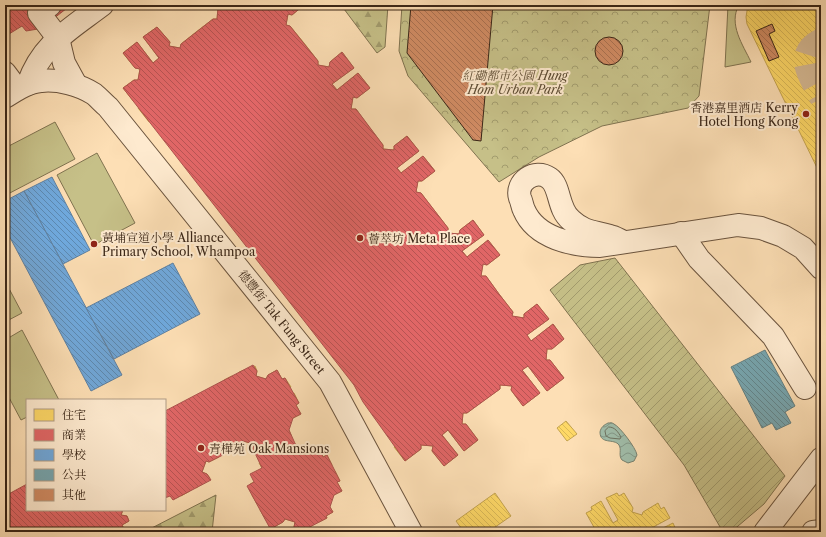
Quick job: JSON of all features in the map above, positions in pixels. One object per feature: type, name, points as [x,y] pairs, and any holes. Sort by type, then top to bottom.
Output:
[{"type":"street","points":[[50,5],[39,13],[58,38],[64,63],[76,85]]},
{"type":"street","points":[[14,86],[33,71],[47,49],[58,38],[102,5]]},
{"type":"street","name":"德豐街 Tak Fung Street","points":[[14,86],[41,81],[56,81],[76,85],[94,94],[108,107],[330,382],[411,532]]},
{"type":"street","points":[[624,242],[610,236],[585,230],[570,220],[562,208],[554,183],[546,176],[531,176],[521,185],[520,195],[524,210],[533,223],[544,232],[569,243],[584,246],[600,246],[738,225],[761,228],[783,236],[803,248],[821,268]]},
{"type":"street","points":[[681,233],[699,259],[773,336],[805,388]]},
{"type":"street","points":[[766,532],[821,459]]},
{"type":"street","points":[[813,532],[821,530]]},
{"type":"green space","points":[[341,5],[388,5],[385,47],[377,53]]},
{"type":"green space","name":"紅磡都市公園 Hung Hom Urban Park","points":[[402,5],[710,5],[699,96],[688,108],[602,126],[539,157],[499,182],[408,76],[399,51]]},
{"type":"green space","points":[[728,5],[739,5],[736,12],[736,27],[741,42],[751,62],[725,67]]},
{"type":"green space","points":[[55,122],[75,159],[6,195],[5,148]]},
{"type":"green space","points":[[97,153],[135,223],[94,245],[57,175]]},
{"type":"green space","points":[[615,258],[785,476],[764,504],[731,532],[723,532],[684,465],[550,290],[580,265]]},
{"type":"green space","points":[[5,281],[22,313],[5,322]]},
{"type":"green space","points":[[22,330],[58,399],[26,399],[26,418],[21,420],[5,390],[5,340]]},
{"type":"green space","points":[[216,495],[212,532],[144,532]]},
{"type":"water","points":[[608,423],[612,423],[617,426],[631,443],[637,455],[634,461],[628,463],[622,460],[619,445],[617,443],[602,439],[600,430]]},
{"type":"building: 住宅","points":[[212,5],[304,5],[292,15],[288,14],[286,25],[290,26],[304,43],[288,56],[268,31],[263,36],[280,58],[264,71],[252,56],[252,52],[241,50],[240,54],[227,64],[216,49],[237,32],[232,26],[207,46],[196,32],[213,19],[217,19],[218,8]]},
{"type":"building: 住宅","name":"香港嘉里酒店 Kerry Hotel Hong Kong","points":[[748,5],[821,5],[821,176],[747,24],[746,17]]},
{"type":"building: 住宅","points":[[157,27],[170,42],[169,46],[180,48],[181,44],[196,32],[207,46],[183,65],[187,70],[207,55],[218,68],[205,78],[201,78],[200,89],[204,90],[214,103],[202,112],[185,91],[179,95],[196,117],[183,127],[173,114],[173,109],[162,108],[162,112],[149,122],[138,108],[158,93],[154,87],[134,102],[123,88],[134,80],[138,80],[140,69],[135,68],[123,53],[137,42],[153,63],[159,58],[143,37]]},
{"type":"building: 住宅","points":[[304,43],[318,61],[318,65],[329,67],[330,62],[342,52],[354,68],[332,84],[337,90],[358,73],[370,88],[357,98],[353,97],[351,109],[356,109],[369,127],[353,140],[333,115],[327,119],[345,142],[328,155],[316,139],[317,135],[305,134],[305,138],[292,148],[280,133],[302,116],[297,110],[276,126],[265,112],[278,102],[282,103],[283,92],[279,91],[267,76],[284,63],[302,85],[307,81],[288,56]]},
{"type":"building: 住宅","points":[[369,127],[383,145],[383,149],[394,150],[394,146],[407,136],[419,151],[397,168],[401,173],[423,156],[435,171],[422,181],[418,181],[416,192],[421,193],[434,210],[418,223],[398,198],[393,202],[410,225],[394,238],[381,223],[382,219],[371,217],[370,221],[357,231],[346,216],[367,200],[362,193],[341,210],[330,196],[343,186],[347,186],[348,175],[344,175],[332,159],[349,146],[366,169],[372,165],[353,140]]},
{"type":"building: 住宅","points":[[287,194],[299,209],[299,213],[310,215],[311,211],[326,199],[337,213],[313,231],[317,237],[341,218],[352,232],[335,245],[331,245],[330,256],[334,256],[344,269],[331,279],[315,258],[309,262],[326,284],[313,293],[303,280],[304,276],[292,275],[291,279],[281,287],[270,273],[288,260],[284,254],[266,268],[255,254],[264,247],[268,247],[270,236],[266,235],[253,220],[267,209],[283,230],[289,225],[274,204]]},
{"type":"building: 住宅","points":[[434,210],[448,228],[448,233],[459,234],[460,230],[473,220],[484,235],[462,251],[467,257],[488,240],[500,255],[487,265],[483,264],[481,276],[486,276],[499,294],[482,307],[463,282],[457,286],[475,309],[458,322],[446,306],[447,302],[436,301],[435,305],[422,315],[410,300],[432,283],[428,278],[406,294],[395,280],[408,270],[412,270],[413,259],[409,258],[397,243],[414,230],[432,253],[437,249],[418,223]]},
{"type":"building: 住宅","points":[[499,294],[513,312],[512,316],[524,318],[524,314],[537,304],[549,319],[527,335],[531,341],[553,324],[564,339],[552,349],[547,349],[546,360],[550,360],[564,378],[547,391],[528,366],[522,370],[540,393],[523,406],[511,390],[512,386],[500,385],[500,389],[483,401],[472,387],[498,368],[493,362],[471,378],[460,363],[472,353],[477,354],[478,343],[474,342],[462,327],[479,314],[496,337],[502,332],[482,307]]},
{"type":"building: 住宅","points":[[255,366],[257,371],[256,376],[266,379],[268,375],[277,370],[282,379],[285,378],[291,387],[274,396],[278,402],[294,393],[299,403],[296,405],[301,414],[291,419],[287,418],[284,429],[289,430],[291,435],[277,445],[269,430],[263,433],[271,448],[263,452],[262,450],[255,454],[253,449],[254,444],[243,441],[242,445],[232,450],[228,441],[224,443],[219,433],[235,424],[232,418],[216,427],[211,417],[214,415],[209,407],[219,401],[223,402],[226,392],[221,390],[218,386],[225,382],[224,380],[232,376],[240,391],[247,387],[239,372]]},
{"type":"building: 住宅","points":[[419,366],[429,380],[428,383],[439,385],[440,381],[453,371],[464,385],[444,400],[448,406],[472,387],[483,401],[467,413],[463,413],[462,424],[466,424],[478,440],[464,451],[448,430],[442,435],[458,455],[444,466],[432,451],[433,446],[421,445],[421,449],[405,461],[394,447],[419,428],[414,423],[394,438],[383,424],[396,415],[400,415],[402,404],[398,403],[388,390],[400,381],[417,402],[423,398],[406,376]]},
{"type":"building: 住宅","points":[[173,410],[176,414],[174,419],[185,423],[186,419],[196,414],[200,423],[204,421],[209,431],[193,439],[196,445],[212,437],[218,447],[214,448],[219,457],[209,462],[206,461],[202,472],[207,474],[210,478],[196,488],[188,473],[182,476],[190,491],[173,498],[171,493],[172,488],[166,486],[166,414]]},
{"type":"building: 住宅","points":[[566,421],[577,434],[567,441],[557,428]]},
{"type":"building: 住宅","points":[[296,444],[298,448],[297,453],[308,457],[309,453],[319,448],[323,457],[327,455],[332,465],[316,473],[319,479],[335,471],[340,481],[337,482],[342,491],[332,496],[329,495],[325,506],[330,507],[333,512],[326,516],[327,518],[319,522],[311,507],[304,510],[313,525],[296,532],[294,527],[295,522],[285,519],[283,522],[274,527],[269,519],[266,520],[260,510],[276,502],[273,496],[257,504],[252,495],[255,493],[250,484],[260,479],[264,480],[267,469],[262,468],[259,463],[266,459],[265,457],[274,453],[282,468],[288,465],[280,450],[288,445],[289,447]]},
{"type":"building: 住宅","points":[[495,493],[511,516],[488,532],[464,532],[456,521]]},
{"type":"building: 住宅","points":[[617,493],[619,496],[624,493],[633,508],[632,512],[642,515],[643,512],[658,503],[661,509],[664,507],[670,518],[644,532],[597,532],[598,530],[595,529],[586,513],[592,510],[591,507],[601,501],[613,523],[618,520],[606,498]]},
{"type":"building: 住宅","points":[[12,495],[14,499],[13,504],[23,508],[24,504],[26,503],[26,511],[44,511],[47,516],[31,524],[35,531],[51,522],[56,531],[5,532],[5,498]]},
{"type":"building: 住宅","points":[[70,511],[123,511],[121,515],[127,516],[129,521],[122,525],[123,527],[115,531],[107,516],[100,519],[107,532],[91,532],[92,531],[81,527],[78,532],[68,532],[65,527],[62,529],[57,519]]},
{"type":"building: 住宅","points":[[673,523],[677,532],[655,532]]},
{"type":"building: 商業","points":[[5,5],[71,5],[38,29],[26,31],[22,26],[9,34],[5,34]]},
{"type":"building: 商業","name":"薈萃坊 Meta Place","points":[[212,5],[304,5],[292,15],[288,14],[286,25],[290,26],[318,61],[318,65],[329,67],[330,62],[342,52],[354,68],[332,84],[337,90],[358,73],[370,88],[357,98],[353,97],[351,109],[356,109],[383,145],[383,149],[394,150],[394,146],[407,136],[419,151],[397,168],[401,173],[423,156],[435,171],[422,181],[418,181],[416,192],[421,193],[448,228],[448,233],[459,234],[460,230],[473,220],[484,235],[462,251],[467,257],[488,240],[500,255],[487,265],[483,264],[481,276],[486,276],[513,312],[512,316],[524,318],[524,314],[537,304],[549,319],[527,335],[531,341],[553,324],[564,339],[552,349],[547,349],[546,360],[550,360],[564,378],[547,391],[528,366],[522,370],[540,393],[523,406],[511,390],[512,386],[500,385],[500,389],[467,413],[463,413],[462,424],[466,424],[478,440],[464,451],[448,430],[442,435],[458,455],[444,466],[432,451],[433,446],[421,445],[421,449],[405,461],[363,402],[354,385],[123,88],[134,80],[138,80],[140,69],[135,68],[123,53],[137,42],[153,63],[159,58],[143,37],[157,27],[170,42],[169,46],[180,48],[181,44],[213,19],[217,19],[218,8]]},
{"type":"building: 商業","name":"青樺苑 Oak Mansions","points":[[253,365],[257,371],[256,376],[266,379],[268,375],[277,370],[282,379],[285,378],[299,403],[296,405],[301,414],[293,418],[289,430],[298,450],[309,453],[319,448],[323,457],[327,455],[340,481],[337,482],[342,491],[334,495],[330,507],[333,512],[326,516],[327,518],[304,530],[303,528],[296,532],[294,527],[295,522],[285,519],[283,522],[274,527],[275,530],[272,532],[247,486],[254,482],[250,474],[262,468],[253,449],[254,444],[243,441],[242,445],[209,462],[206,461],[202,472],[207,474],[211,480],[173,500],[170,496],[166,498],[166,410]]},
{"type":"building: 商業","points":[[26,485],[26,511],[123,511],[121,515],[127,516],[129,521],[122,525],[123,527],[120,528],[121,531],[119,532],[5,532],[5,496]]},
{"type":"building: 學校","points":[[52,177],[90,250],[63,264],[24,191]]},
{"type":"building: 學校","points":[[24,191],[122,375],[91,391],[5,228],[5,201]]},
{"type":"building: 學校","points":[[173,263],[200,314],[114,359],[86,308]]},
{"type":"building: 公共","points":[[765,350],[795,406],[785,412],[791,423],[776,430],[772,423],[762,428],[731,367]]},
{"type":"building: 其他","points":[[411,5],[493,5],[481,141],[473,140],[407,53]]},
{"type":"building: 其他","points":[[772,24],[775,31],[769,34],[779,57],[769,61],[756,31]]},
{"type":"building: 其他","points":[[609,37],[615,38],[619,41],[622,45],[622,57],[619,61],[615,64],[609,65],[603,64],[599,61],[596,57],[595,51],[596,45],[599,41],[603,38]]},
{"type":"tunnel","points":[[821,39],[812,45],[807,52],[805,59],[808,74],[821,99]]},
{"type":"place","name":"香港嘉里酒店 Kerry Hotel Hong Kong","points":[[806,114]]},
{"type":"place","name":"薈萃坊 Meta Place","points":[[360,238]]},
{"type":"place","name":"黃埔宣道小學 Alliance Primary School, Whampoa","points":[[94,244]]},
{"type":"place","name":"青樺苑 Oak Mansions","points":[[201,448]]}]
